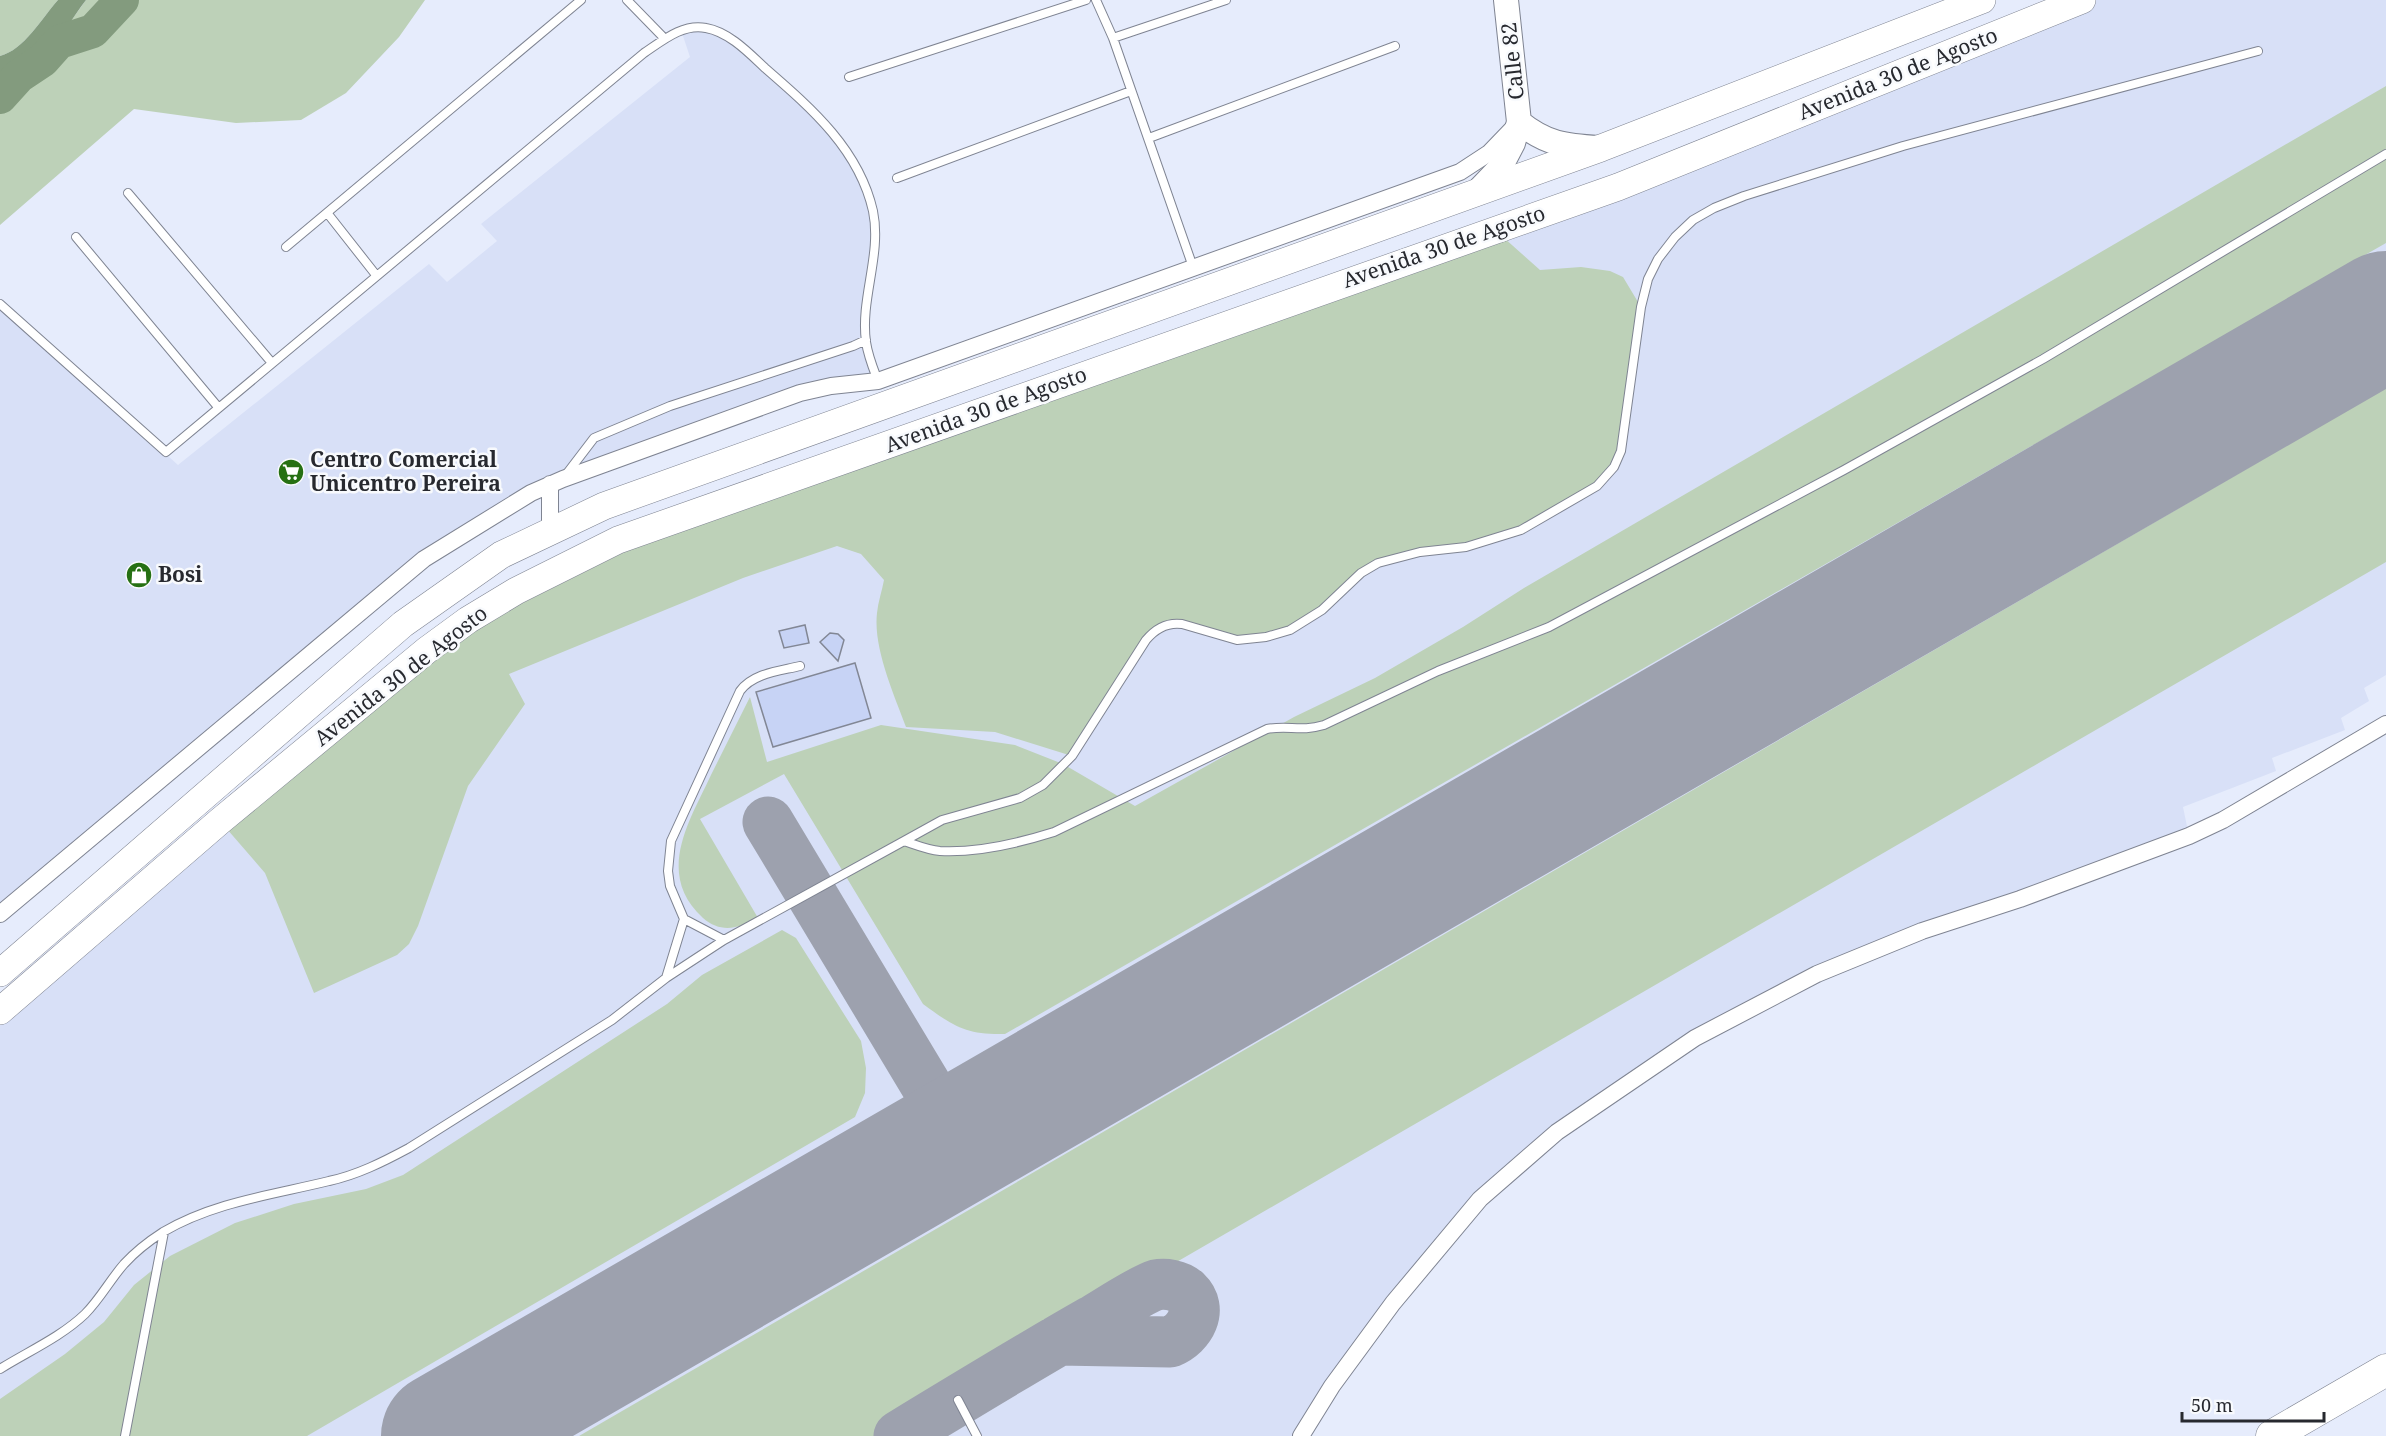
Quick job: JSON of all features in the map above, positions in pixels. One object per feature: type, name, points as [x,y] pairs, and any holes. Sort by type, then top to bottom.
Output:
[{"type":"highway","points":[[2272,1436],[2386,1370]]},
{"type":"main road","name":"Avenida 30 de Agosto","points":[[0,973],[403,624],[501,555],[550,530],[884,392],[1601,148],[1982,0]]},
{"type":"main road","name":"Avenida 30 de Agosto","points":[[0,1011],[220,821],[428,650],[468,620],[568,564],[640,532],[1618,187],[2082,0]]},
{"type":"street","name":"Calle 82","points":[[1477,192],[1500,168],[1513,143],[1519,122],[1506,0]]},
{"type":"street","name":"Calle 82","points":[[1519,122],[1535,135],[1548,141],[1568,146],[1601,148]]},
{"type":"street","points":[[0,914],[423,559],[531,493],[800,393],[831,386],[884,392],[1193,267],[1460,172],[1489,153],[1519,122]]},
{"type":"street","points":[[550,530],[556,482]]},
{"type":"street","points":[[1301,1436],[1332,1386],[1393,1303],[1480,1198],[1557,1132],[1695,1038],[1817,974],[1869,952],[1922,931],[2020,899],[2215,824],[2386,724]]},
{"type":"lane","points":[[286,247],[581,0]]},
{"type":"lane","points":[[627,0],[665,39]]},
{"type":"lane","points":[[849,77],[1086,0]]},
{"type":"lane","points":[[1096,0],[1113,38],[1193,267]]},
{"type":"lane","points":[[1113,38],[1226,0]]},
{"type":"lane","points":[[0,304],[166,452],[644,53],[681,30],[706,28],[741,46],[816,113],[840,141],[865,186],[876,230],[866,315],[866,340],[869,357],[884,392]]},
{"type":"lane","points":[[1149,138],[1395,46]]},
{"type":"lane","points":[[0,1369],[82,1317],[97,1302],[123,1265],[164,1232],[223,1206],[329,1181],[382,1162],[457,1118],[612,1020],[666,978],[724,940],[942,820],[1020,798],[1043,784],[1072,756],[1146,639],[1162,626],[1182,624],[1237,640],[1266,637],[1290,630],[1308,621],[1361,573],[1378,563],[1396,557],[1466,547],[1495,540],[1521,530],[1597,486],[1614,467],[1621,451],[1641,307],[1648,279],[1658,259],[1675,237],[1693,220],[1744,196],[1903,146],[2258,51]]},
{"type":"lane","points":[[897,178],[1131,91]]},
{"type":"lane","points":[[904,841],[939,851],[961,850],[1026,841],[1054,832],[1267,729],[1280,727],[1306,730],[1324,726],[1438,671],[1549,627],[1844,470],[2033,364],[2386,154]]},
{"type":"lane","points":[[128,194],[272,363]]},
{"type":"lane","points":[[328,214],[376,275]]},
{"type":"lane","points":[[76,237],[218,407]]},
{"type":"lane","points":[[556,482],[594,438],[670,406],[866,340]]},
{"type":"lane","points":[[724,940],[684,919],[670,886],[668,871],[671,841],[744,685],[756,677],[800,666]]},
{"type":"lane","points":[[666,978],[684,919]]},
{"type":"lane","points":[[125,1436],[164,1232]]},
{"type":"lane","points":[[958,1400],[977,1436]]},
{"type":"shaded area","points":[[0,0],[58,0],[25,40],[9,53],[0,56]]},
{"type":"shaded area","points":[[58,0],[86,0],[51,50],[30,68],[0,81],[0,56],[9,53],[25,40]]},
{"type":"shaded area","points":[[86,0],[425,0],[399,37],[346,93],[301,120],[236,123],[134,109],[0,225],[0,81],[19,76],[73,18]]},
{"type":"shaded area","points":[[2082,0],[2386,0],[2386,675],[2364,688],[2369,701],[2341,718],[2345,730],[2272,758],[2276,771],[2183,807],[2189,836],[1922,931],[1694,1038],[1480,1199],[1301,1436],[0,1436],[0,1011],[316,742],[1494,229]]},
{"type":"shaded area","name":"Centro Comercial Unicentro Pereira","points":[[695,28],[721,34],[816,113],[853,163],[876,230],[866,340],[878,381],[861,382],[563,479],[423,559],[0,914],[0,304],[178,465],[429,264],[447,282],[497,241],[481,224],[690,57],[681,30]]},
{"type":"shaded area","points":[[2386,86],[2386,243],[1005,1034],[980,1033],[961,1028],[923,1004],[784,774],[700,819],[758,918],[737,927],[724,928],[703,918],[689,901],[681,884],[679,866],[686,829],[750,697],[767,762],[881,725],[1015,745],[1063,764],[1135,806],[1294,717],[1375,678],[1463,627],[1524,588]]},
{"type":"shaded area","points":[[1494,229],[1540,270],[1581,267],[1610,271],[1623,277],[1641,307],[1621,451],[1597,486],[1495,540],[1378,563],[1308,621],[1250,639],[1182,624],[1152,632],[1072,756],[995,732],[906,727],[878,641],[877,613],[884,580],[861,554],[837,546],[743,578],[509,674],[525,704],[468,786],[418,926],[409,944],[397,955],[314,993],[265,873],[220,821],[516,591]]},
{"type":"shaded area","points":[[2386,388],[2386,562],[876,1436],[579,1436]]},
{"type":"shaded area","points":[[782,930],[796,938],[861,1041],[866,1068],[865,1093],[855,1117],[307,1436],[0,1436],[0,1399],[65,1354],[104,1322],[134,1285],[170,1256],[235,1223],[294,1204],[366,1189],[403,1175],[667,1004],[702,975]]},
{"type":"building","points":[[805,625],[809,643],[784,648],[779,631]]},
{"type":"building","points":[[830,633],[838,634],[844,640],[838,661],[820,642]]},
{"type":"building","points":[[855,663],[871,718],[773,747],[756,692]]},
{"type":"waterway","points":[[0,97],[19,76],[43,60],[59,42],[93,31],[122,0]]},
{"type":"taxiway","points":[[768,822],[959,1140]]},
{"type":"taxiway","points":[[899,1436],[1019,1363],[1150,1287],[1163,1284],[1179,1288],[1186,1292],[1194,1306],[1189,1327],[1170,1342],[1059,1340]]},
{"type":"runway","points":[[445,1436],[2386,315]]},
{"type":"place","name":"Centro Comercial Unicentro Pereira","points":[[291,472]]},
{"type":"place","name":"Bosi","points":[[139,575]]}]
